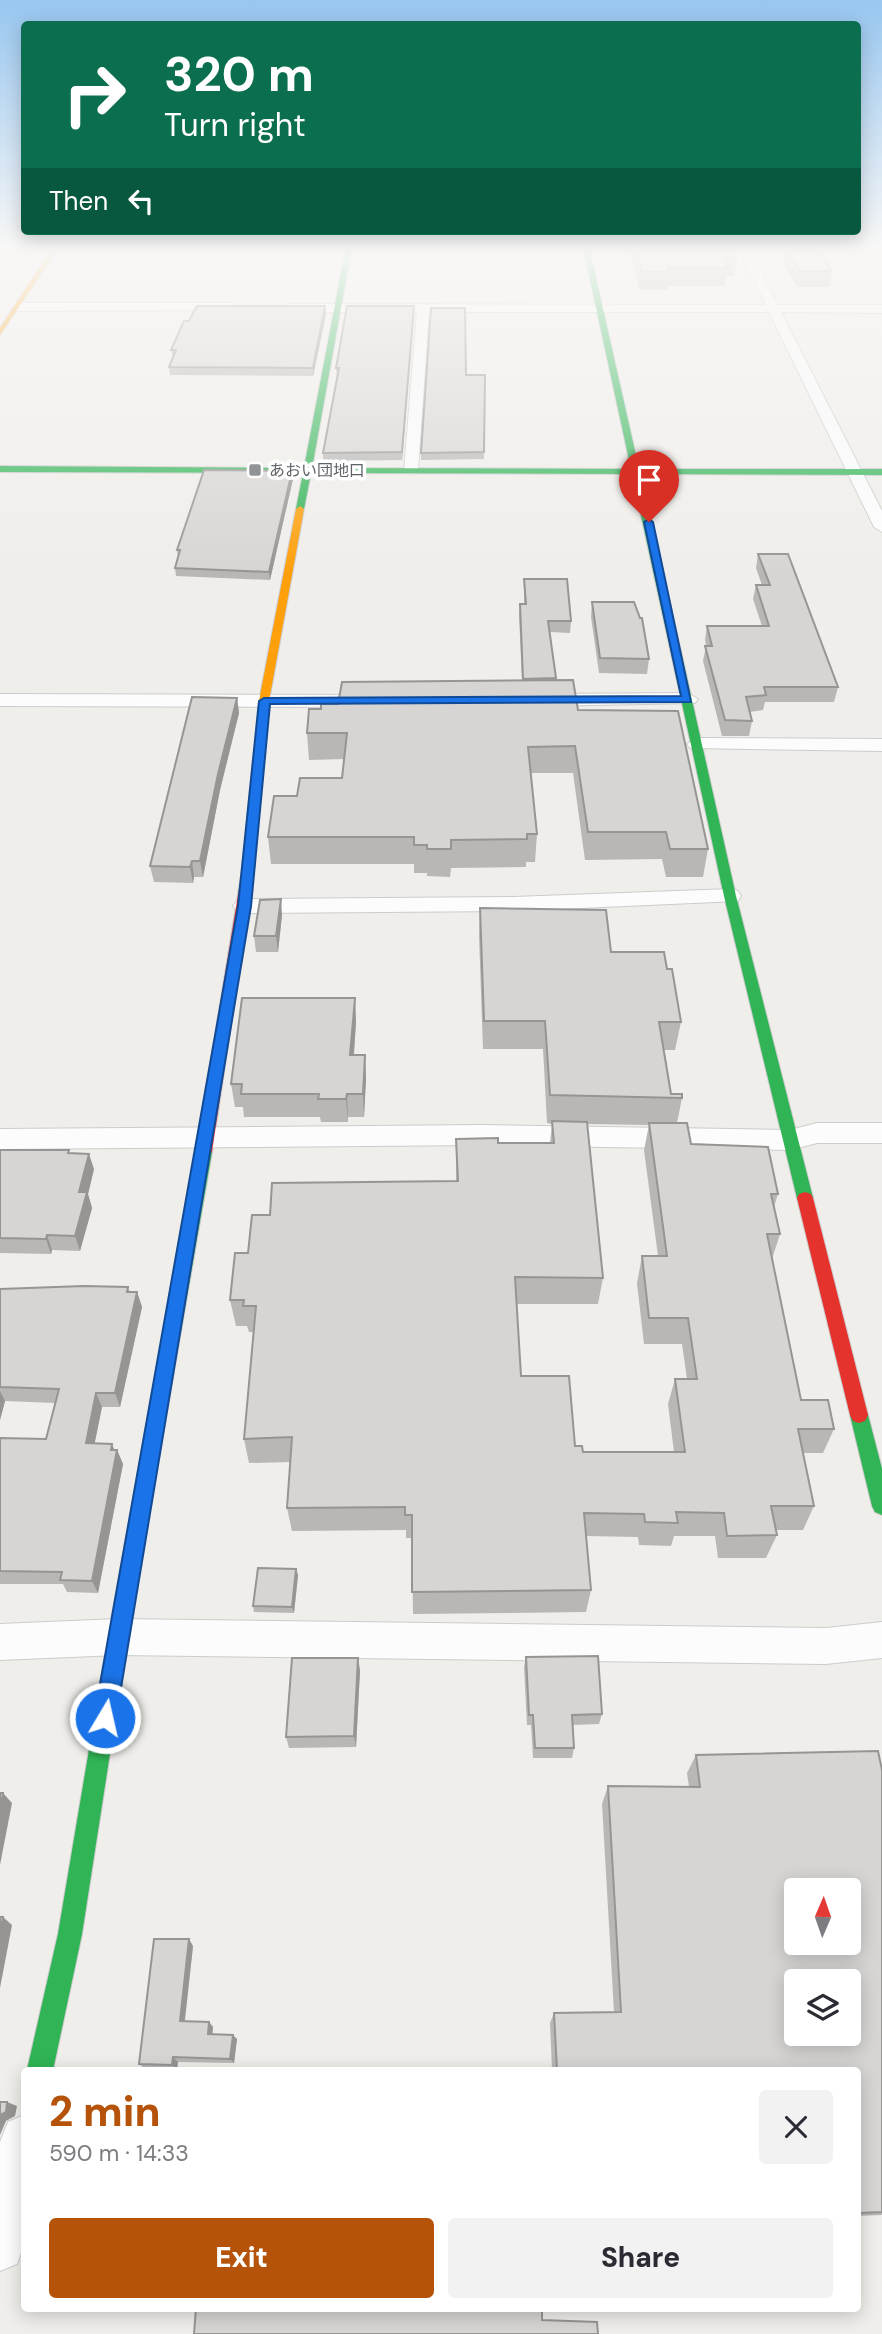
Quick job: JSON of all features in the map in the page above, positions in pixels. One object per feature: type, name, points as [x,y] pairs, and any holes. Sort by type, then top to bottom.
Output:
[{"type":"street","points":[[41,2067],[70,1934],[118,1637],[206,1138],[245,906],[264,701],[329,356]]},
{"type":"street","points":[[411,470],[419,356]]},
{"type":"street","points":[[610,356],[730,896],[882,1506]]},
{"type":"street","points":[[797,356],[882,527]]},
{"type":"street","points":[[0,469],[882,472]]},
{"type":"street","points":[[524,700],[688,699]]},
{"type":"street","points":[[0,700],[401,701]]},
{"type":"street","points":[[697,744],[882,745]]},
{"type":"street","points":[[245,906],[500,904],[730,896]]},
{"type":"street","points":[[0,1139],[482,1135],[790,1140],[817,1133],[882,1133]]},
{"type":"street","points":[[0,1642],[118,1637],[826,1646],[882,1640]]},
{"type":"street","points":[[0,2247],[21,2152]]},
{"type":"building","points":[[174,356],[315,356],[313,368],[169,367]]},
{"type":"building","points":[[338,356],[410,356],[402,452],[323,453],[339,368],[336,368]]},
{"type":"building","points":[[428,356],[466,356],[466,375],[485,375],[484,452],[421,453]]},
{"type":"building","points":[[204,470],[292,471],[269,572],[175,568],[180,550],[177,550]]},
{"type":"building","points":[[758,554],[788,554],[838,687],[764,687],[766,695],[746,697],[752,721],[725,720],[705,646],[712,646],[707,626],[769,626],[756,585],[770,585]]},
{"type":"building","points":[[524,579],[567,579],[571,621],[548,621],[556,678],[523,679],[520,604],[526,604]]},
{"type":"building","points":[[592,602],[634,602],[642,618],[649,659],[600,658]]},
{"type":"building","points":[[573,680],[578,710],[678,711],[708,849],[670,849],[666,832],[588,832],[575,746],[528,747],[537,834],[527,834],[527,839],[451,840],[451,849],[427,849],[427,845],[414,845],[414,837],[268,837],[274,796],[297,796],[300,778],[342,778],[347,733],[307,733],[309,709],[321,709],[321,704],[338,704],[342,682]]},
{"type":"building","points":[[192,697],[237,698],[200,861],[192,861],[190,867],[150,866]]},
{"type":"building","points":[[281,899],[276,936],[254,936],[260,900]]},
{"type":"building","points":[[480,908],[606,910],[611,952],[664,952],[667,969],[672,969],[681,1022],[659,1022],[671,1094],[682,1094],[682,1098],[550,1095],[545,1021],[484,1021]]},
{"type":"building","points":[[242,998],[355,998],[350,1055],[365,1055],[363,1094],[347,1094],[346,1099],[318,1099],[319,1094],[241,1094],[242,1084],[231,1084]]},
{"type":"building","points":[[552,1121],[587,1122],[603,1278],[515,1277],[521,1376],[569,1376],[575,1446],[582,1446],[583,1452],[685,1452],[675,1379],[697,1379],[688,1318],[649,1318],[642,1256],[667,1256],[649,1123],[687,1123],[691,1144],[768,1147],[778,1194],[771,1194],[780,1234],[767,1234],[801,1400],[828,1400],[834,1429],[798,1429],[814,1506],[771,1506],[777,1535],[727,1536],[724,1513],[676,1512],[678,1523],[645,1522],[644,1514],[584,1513],[591,1590],[412,1592],[412,1515],[405,1515],[405,1507],[287,1508],[292,1437],[244,1439],[256,1306],[243,1306],[244,1300],[230,1300],[235,1253],[248,1253],[252,1215],[270,1215],[272,1183],[458,1181],[456,1139],[498,1138],[498,1143],[554,1143]]},
{"type":"building","points":[[0,1150],[69,1150],[68,1153],[89,1154],[79,1192],[87,1192],[75,1236],[47,1235],[46,1239],[0,1238]]},
{"type":"building","points":[[128,1287],[127,1292],[137,1292],[115,1393],[96,1393],[86,1443],[112,1444],[111,1450],[117,1450],[92,1581],[60,1580],[62,1572],[0,1571],[0,1438],[46,1439],[59,1389],[0,1387],[0,1289]]},
{"type":"building","points":[[258,1568],[296,1569],[292,1607],[253,1606]]},
{"type":"building","points":[[598,1656],[602,1714],[572,1715],[574,1748],[535,1748],[533,1715],[529,1715],[526,1657]]},
{"type":"building","points":[[292,1658],[358,1658],[354,1736],[286,1737]]},
{"type":"building","points":[[878,1751],[882,1770],[882,2212],[861,2213],[861,2067],[557,2067],[554,2013],[621,2012],[608,1786],[700,1787],[696,1755]]},
{"type":"building","points":[[154,1939],[189,1939],[180,2021],[209,2022],[208,2034],[233,2035],[230,2059],[173,2057],[172,2065],[139,2064]]},
{"type":"building","points":[[0,2102],[7,2102],[6,2112],[0,2115]]},
{"type":"building","points":[[196,2312],[542,2312],[542,2320],[597,2322],[598,2334],[194,2334]]},
{"type":"traffic: fast","points":[[300,509],[329,356]]},
{"type":"traffic: fast","points":[[610,356],[730,896],[805,1198]]},
{"type":"traffic: fast","points":[[0,469],[882,472]]},
{"type":"traffic: fast","points":[[41,2067],[70,1934],[118,1637],[204,1152]]},
{"type":"traffic: fast","points":[[859,1415],[882,1506]]},
{"type":"traffic: slow","points":[[248,870],[264,701],[300,509]]},
{"type":"traffic: jam","points":[[204,1152],[248,870]]},
{"type":"traffic: jam","points":[[805,1198],[859,1415]]},
{"type":"place","name":"あおい団地口","points":[[255,470]]},
{"type":"route","points":[[105,1718],[245,906],[264,701],[688,699],[649,522]]}]
